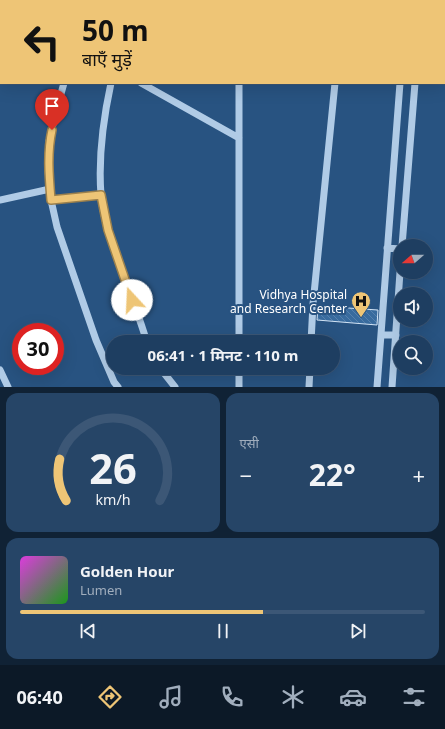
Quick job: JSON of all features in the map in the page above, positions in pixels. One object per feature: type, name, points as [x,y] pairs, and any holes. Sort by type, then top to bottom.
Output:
[{"type":"street","points":[[64,84],[50,141],[48,171],[51,200],[57,227],[96,340],[114,382],[118,387]]},
{"type":"street","points":[[111,84],[102,136],[101,195],[108,230],[145,335]]},
{"type":"street","points":[[143,84],[239,138]]},
{"type":"street","points":[[239,84],[239,335]]},
{"type":"street","points":[[311,335],[313,304],[335,84]]},
{"type":"street","points":[[376,387],[400,84]]},
{"type":"street","points":[[403,239],[415,84]]},
{"type":"street","points":[[0,200],[50,189]]},
{"type":"street","points":[[51,200],[101,195]]},
{"type":"street","points":[[388,248],[393,248]]},
{"type":"street","points":[[396,335],[400,279]]},
{"type":"street","points":[[381,335],[393,335]]},
{"type":"street","points":[[0,370],[8,387]]},
{"type":"street","points":[[392,387],[393,374]]},
{"type":"street","points":[[166,375],[175,387]]},
{"type":"street","points":[[239,375],[239,387]]},
{"type":"street","points":[[308,387],[309,375]]},
{"type":"building","points":[[318,306],[378,310],[377,325],[317,320]]},
{"type":"place","name":"Vidhya Hospital and Research Center","points":[[361,318]]},
{"type":"route","points":[[52,130],[48,171],[51,200],[101,195],[108,230],[132,300]]}]
